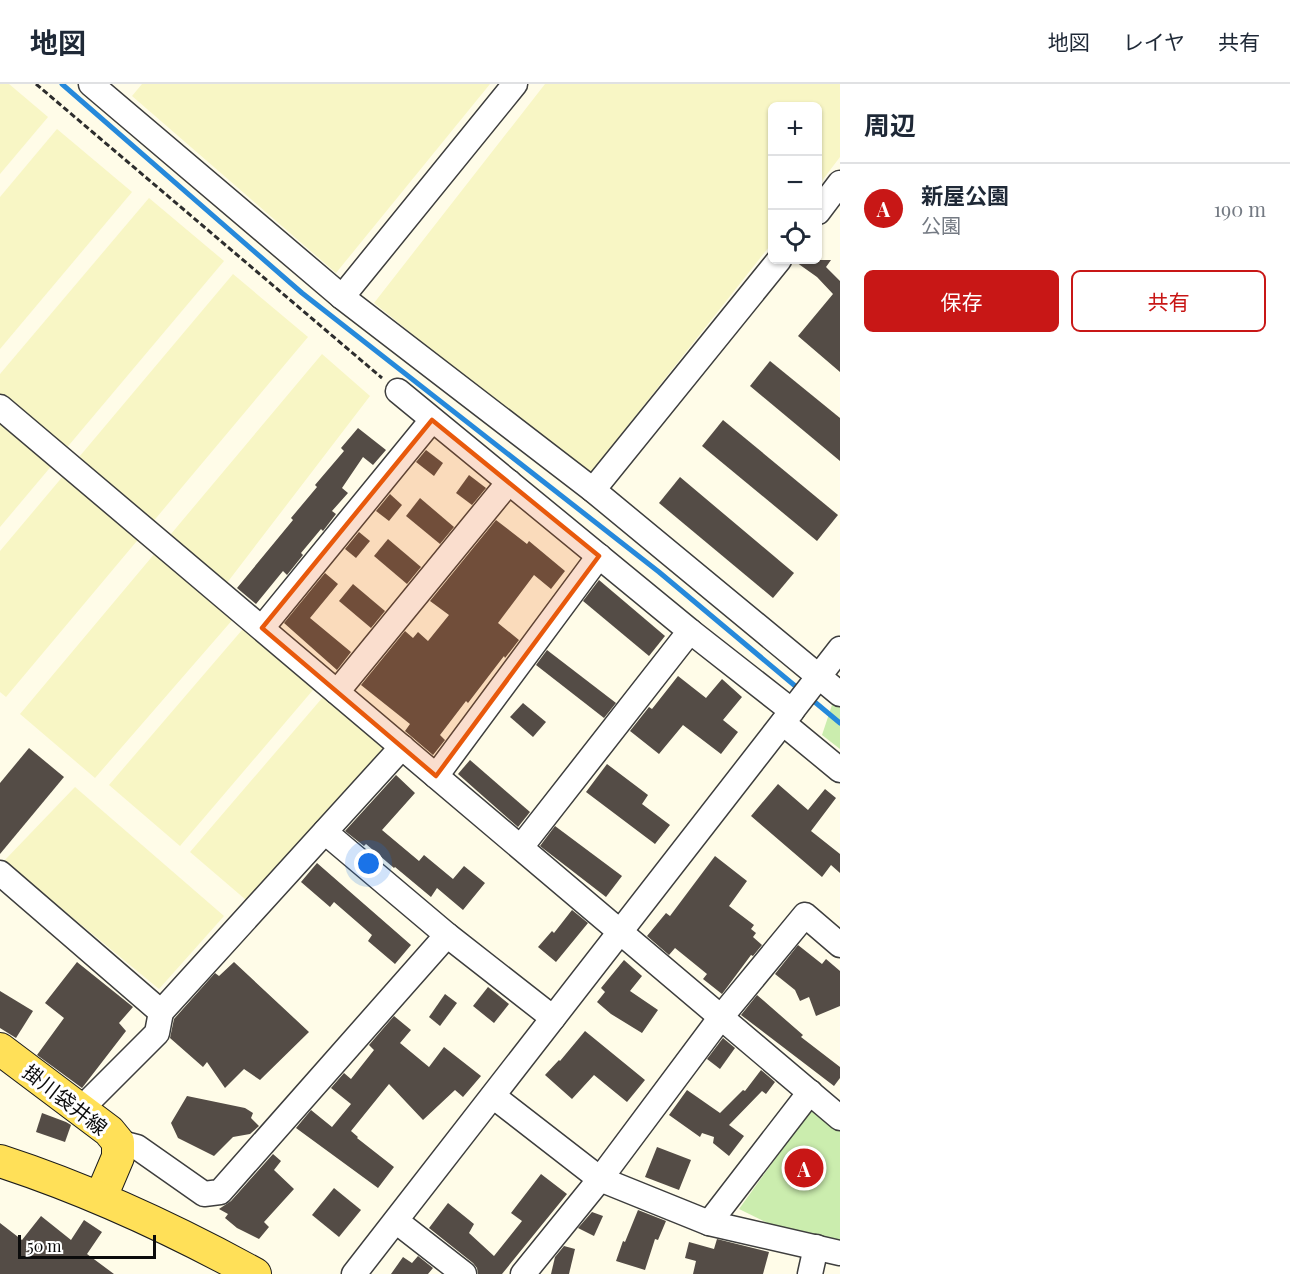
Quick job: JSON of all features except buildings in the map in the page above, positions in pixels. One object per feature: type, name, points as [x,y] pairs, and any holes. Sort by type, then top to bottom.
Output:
[{"type":"main road","name":"掛川袋井線","points":[[0,1049],[109,1131],[118,1142],[117,1158],[101,1197]]},
{"type":"main road","points":[[0,1161],[101,1197],[190,1238],[255,1274]]},
{"type":"street","points":[[342,297],[515,84]]},
{"type":"street","points":[[102,88],[342,297],[593,490],[816,680],[840,694]]},
{"type":"street","points":[[827,212],[840,183]]},
{"type":"street","points":[[593,490],[776,264]]},
{"type":"street","points":[[398,391],[791,713],[840,770]]},
{"type":"street","points":[[0,407],[840,1118]]},
{"type":"street","points":[[262,628],[432,420]]},
{"type":"street","points":[[337,692],[509,483]]},
{"type":"street","points":[[436,776],[599,556]]},
{"type":"street","points":[[521,847],[690,631]]},
{"type":"street","points":[[354,1274],[840,649]]},
{"type":"street","points":[[80,1110],[157,1033],[161,1012],[402,747]]},
{"type":"street","points":[[325,832],[447,935],[553,1017]]},
{"type":"street","points":[[0,873],[161,1012]]},
{"type":"street","points":[[523,1274],[600,1179],[721,1017],[805,915],[840,945]]},
{"type":"street","points":[[118,1142],[137,1147],[204,1194],[220,1192],[447,935]]},
{"type":"street","points":[[710,1223],[810,1092]]},
{"type":"street","points":[[493,1096],[600,1179],[710,1223],[840,1253]]},
{"type":"street","points":[[396,1221],[464,1274]]},
{"type":"street","points":[[810,1274],[816,1247]]},
{"type":"path","points":[[36,84],[398,391]]},
{"type":"highlighted area","points":[[432,420],[599,556],[436,776],[262,628]]},
{"type":"shaded area","points":[[0,84],[9,84],[48,117],[0,174]]},
{"type":"shaded area","points":[[142,84],[490,84],[336,273],[132,96]]},
{"type":"shaded area","points":[[545,84],[840,84],[840,157],[822,181],[822,102],[768,102],[768,248],[588,476],[374,303]]},
{"type":"shaded area","points":[[57,129],[132,192],[0,349],[0,197]]},
{"type":"shaded area","points":[[149,198],[224,261],[0,527],[0,374]]},
{"type":"shaded area","points":[[233,274],[308,337],[6,697],[0,692],[0,551]]},
{"type":"shaded area","points":[[322,354],[370,396],[220,592],[241,610],[95,778],[20,714]]},
{"type":"shaded area","points":[[254,616],[324,677],[180,846],[109,785]]},
{"type":"shaded area","points":[[335,683],[405,743],[260,912],[190,852]]},
{"type":"shaded area","points":[[75,787],[224,916],[159,989],[4,861]]},
{"type":"green space","points":[[835,696],[840,698],[840,749],[822,735]]},
{"type":"green space","points":[[813,1106],[840,1127],[840,1253],[816,1247],[739,1209]]},
{"type":"waterway","points":[[62,84],[302,293],[659,572],[800,690]]},
{"type":"waterway","points":[[810,698],[840,723]]},
{"type":"place","name":"新屋公園","points":[[804,1168]]}]
